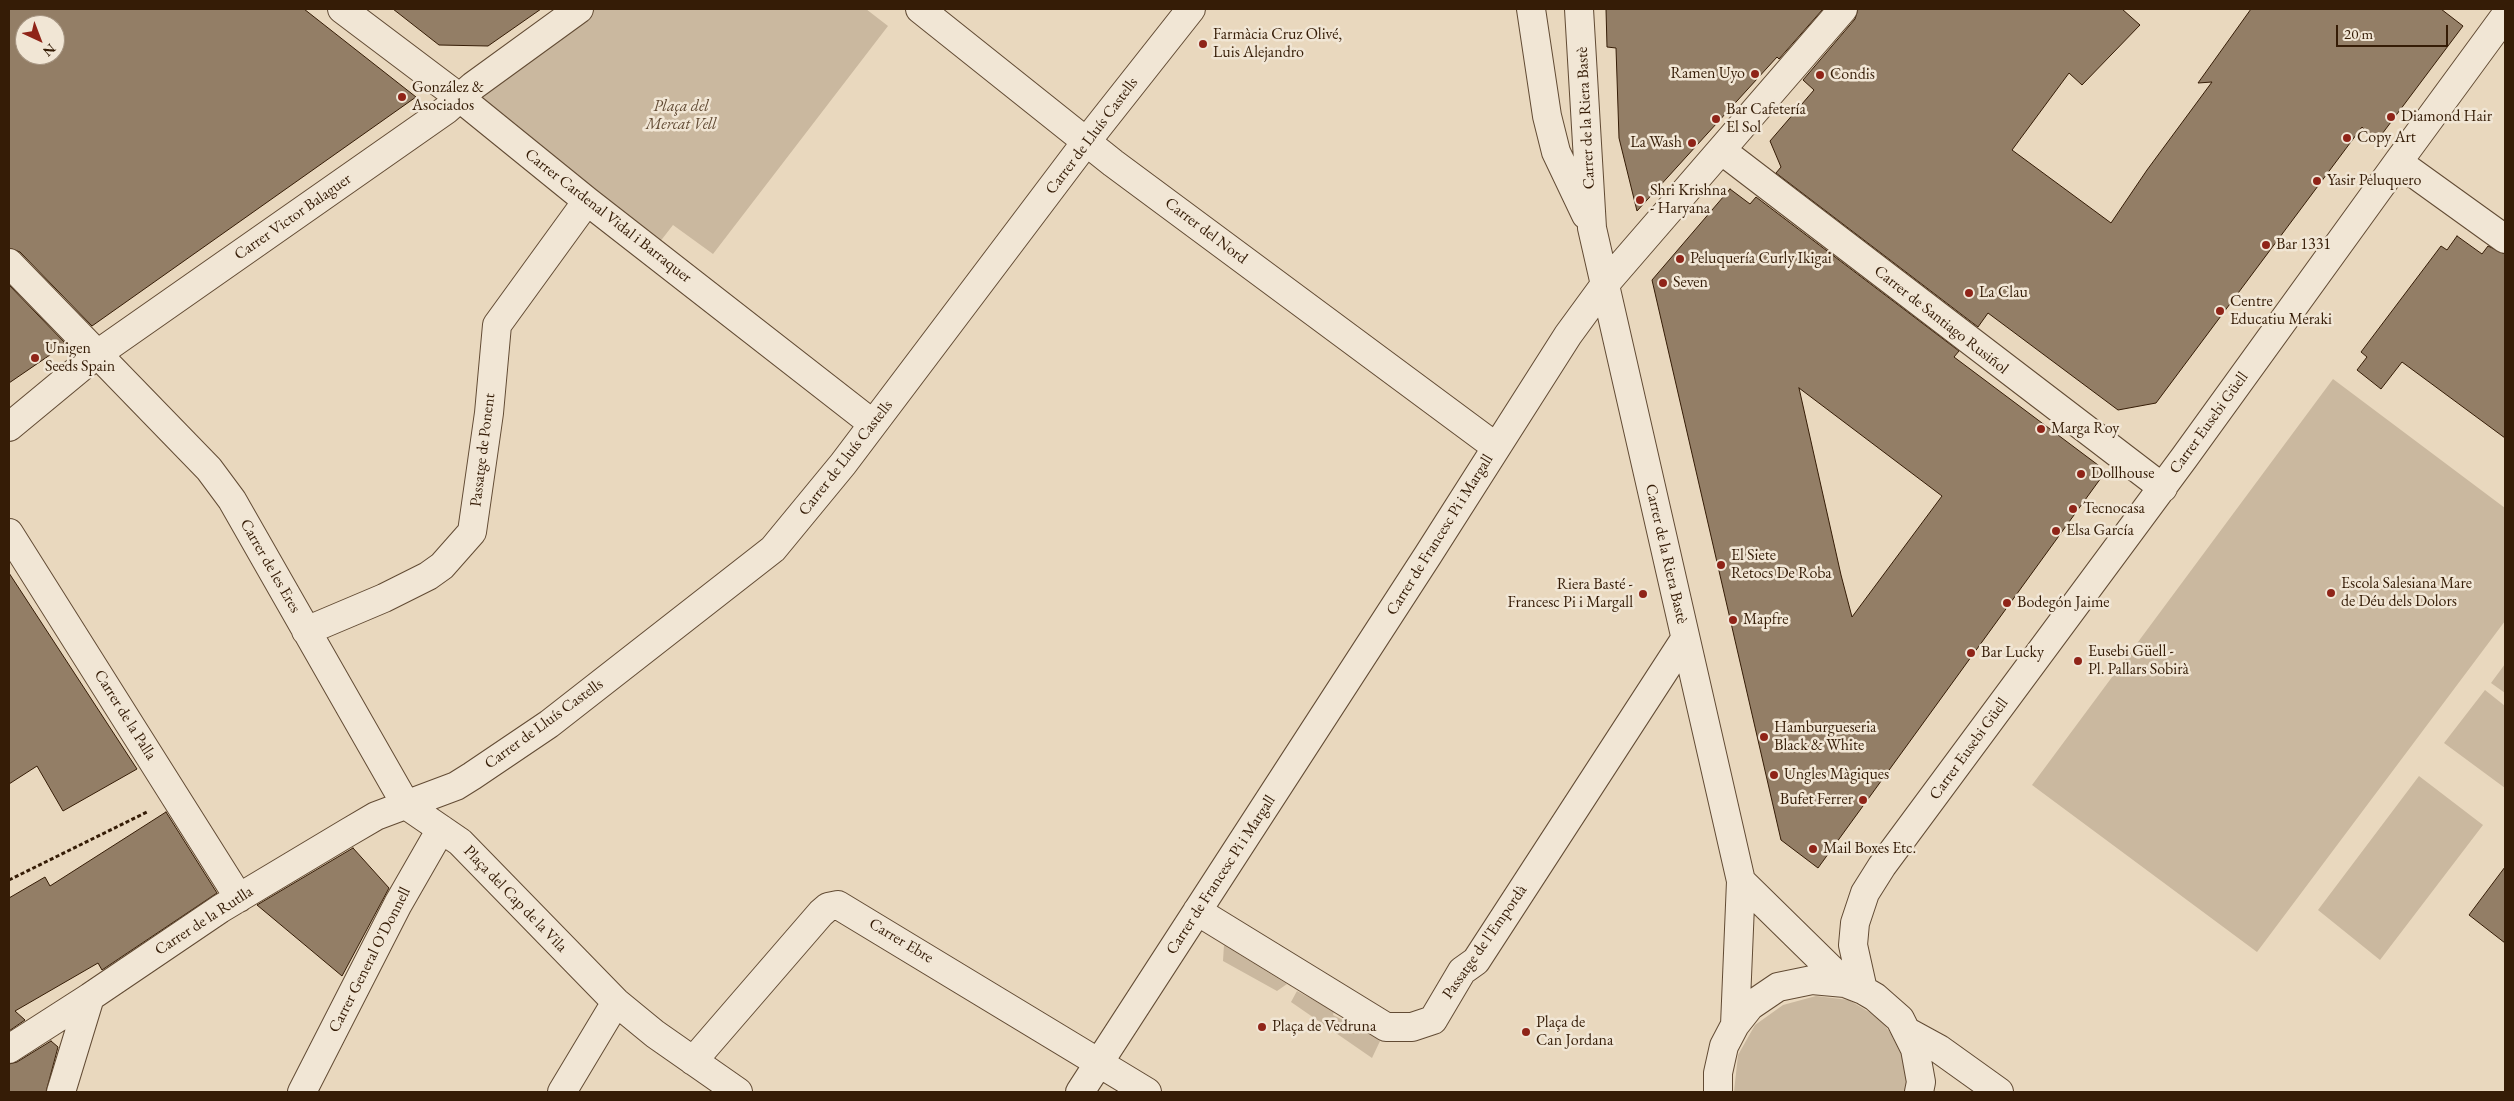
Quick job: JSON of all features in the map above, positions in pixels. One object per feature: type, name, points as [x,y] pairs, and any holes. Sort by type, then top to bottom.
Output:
[{"type":"street","name":"Carrer Cardenal Vidal i Barraquer","points":[[342,9],[460,98],[587,201],[873,424]]},
{"type":"street","name":"Carrer Victor Balaguer","points":[[9,427],[96,355],[460,98],[579,9]]},
{"type":"street","name":"Carrer del Nord","points":[[920,9],[1086,142],[1496,447]]},
{"type":"street","name":"Carrer de Lluís Castells","points":[[406,805],[456,786],[549,724],[773,549],[873,424],[1086,142],[1191,9]]},
{"type":"street","name":"Carrer de la Riera Bastè","points":[[1532,9],[1547,116],[1556,152],[1592,228]]},
{"type":"street","name":"Carrer de la Riera Bastè","points":[[1579,9],[1592,228],[1740,881],[1735,1025]]},
{"type":"street","name":"Carrer de Francesc Pi i Margall","points":[[1080,1092],[1428,555],[1568,334],[1606,283],[1843,9]]},
{"type":"street","name":"Carrer Eusebi Güell","points":[[1854,987],[1853,945],[1855,923],[1865,893],[1887,859],[2163,488],[2398,162],[2497,16]]},
{"type":"street","name":"Carrer de Santiago Rusiñol","points":[[1721,150],[2163,488]]},
{"type":"street","points":[[2398,162],[2505,239]]},
{"type":"street","name":"Passatge de Ponent","points":[[306,631],[384,598],[428,576],[442,566],[472,532],[489,413],[497,326],[587,201]]},
{"type":"street","name":"Carrer de les Eres","points":[[9,263],[96,355],[209,468],[232,500],[406,805]]},
{"type":"street","name":"Carrer de la Palla","points":[[9,533],[239,898]]},
{"type":"street","name":"Passatge de l'Empordà","points":[[1197,911],[1386,1027],[1412,1027],[1433,1020],[1462,971],[1476,962],[1685,639]]},
{"type":"street","name":"Plaça del Cap de la Vila","points":[[406,805],[460,842],[616,1002],[693,1061],[738,1092]]},
{"type":"street","name":"Carrer de la Rutlla","points":[[9,1048],[90,997],[239,898],[376,816],[406,805]]},
{"type":"street","name":"Carrer General O'Donnell","points":[[302,1092],[398,904],[441,829]]},
{"type":"street","points":[[1740,881],[1854,987]]},
{"type":"street","name":"Carrer Ebre","points":[[693,1061],[821,913],[828,907],[838,904],[1147,1092]]},
{"type":"street","points":[[1718,1092],[1718,1073],[1724,1046],[1735,1025],[1750,1006],[1778,987],[1812,980],[1854,987],[1875,996],[1900,1019],[1915,1049],[1920,1082],[1919,1092]]},
{"type":"street","points":[[61,1092],[90,997]]},
{"type":"street","points":[[562,1092],[616,1002]]},
{"type":"street","points":[[1906,1031],[1939,1049],[1999,1092]]},
{"type":"path","points":[[9,880],[177,797]]},
{"type":"green space","name":"Plaça del Mercat Vell","points":[[594,9],[866,9],[888,26],[713,254],[673,225],[659,243],[471,98]]},
{"type":"green space","points":[[2333,379],[2505,508],[2505,621],[2257,952],[2032,785]]},
{"type":"green space","points":[[2505,664],[2505,693],[2491,683]]},
{"type":"green space","points":[[2485,690],[2505,706],[2505,788],[2444,743]]},
{"type":"green space","points":[[2419,776],[2483,825],[2380,960],[2318,910]]},
{"type":"green space","points":[[1224,945],[1287,984],[1277,991],[1223,961]]},
{"type":"green space","points":[[1297,991],[1334,1011],[1333,1015],[1381,1039],[1372,1058],[1291,1002]]},
{"type":"green space","points":[[1816,996],[1849,1000],[1879,1018],[1900,1045],[1908,1078],[1906,1092],[1734,1092],[1738,1055],[1755,1025],[1783,1005]]},
{"type":"building","points":[[9,9],[304,9],[416,97],[92,326],[20,252],[9,248]]},
{"type":"building","points":[[393,9],[541,9],[488,46],[439,45]]},
{"type":"building","points":[[1606,9],[1823,9],[1779,59],[1777,57],[1637,211],[1619,138],[1616,48],[1607,47]]},
{"type":"building","points":[[1858,9],[2122,9],[2140,25],[2082,85],[2069,73],[2012,150],[2111,223],[2147,170],[2212,82],[2198,83],[2251,9],[2441,9],[2463,26],[2376,142],[2362,127],[2156,403],[2118,410],[1988,313],[1978,327],[1776,173],[1781,167],[1770,141],[1814,90],[1803,80],[1855,19]]},
{"type":"building","points":[[1730,189],[1750,204],[1756,197],[1959,351],[1954,357],[2106,471],[1818,868],[1781,840],[1652,280]],"holes":[[[1799,388],[1942,496],[1852,617]]]},
{"type":"building","points":[[2457,236],[2482,254],[2488,246],[2505,254],[2505,438],[2402,362],[2381,389],[2357,370],[2367,357],[2361,352],[2441,246],[2447,250]]},
{"type":"building","points":[[9,285],[66,344],[9,383]]},
{"type":"building","points":[[9,573],[137,769],[63,811],[37,766],[9,784]]},
{"type":"building","points":[[166,812],[217,893],[102,970],[98,963],[15,1011],[25,1020],[9,1031],[9,898],[45,877],[50,886]]},
{"type":"building","points":[[353,848],[389,888],[342,976],[257,905]]},
{"type":"building","points":[[2505,867],[2505,943],[2469,915]]},
{"type":"building","points":[[51,1041],[58,1047],[46,1092],[9,1092],[9,1064],[17,1062]]},
{"type":"place","name":"Farmàcia Cruz Olivé, Luis Alejandro","points":[[1203,44]]},
{"type":"place","name":"Ramen Uyo","points":[[1755,74]]},
{"type":"place","name":"Condis","points":[[1820,75]]},
{"type":"place","name":"González & Asociados","points":[[402,97]]},
{"type":"place","name":"Diamond Hair","points":[[2391,117]]},
{"type":"place","name":"Bar Cafetería El Sol","points":[[1716,119]]},
{"type":"place","name":"Copy Art","points":[[2347,138]]},
{"type":"place","name":"La Wash","points":[[1692,143]]},
{"type":"place","name":"Yasir Peluquero","points":[[2317,181]]},
{"type":"place","name":"Shri Krishna - Haryana","points":[[1640,200]]},
{"type":"place","name":"Bar 1331","points":[[2266,245]]},
{"type":"place","name":"Peluquería Curly Ikigai","points":[[1680,259]]},
{"type":"place","name":"Seven","points":[[1663,283]]},
{"type":"place","name":"La Clau","points":[[1969,293]]},
{"type":"place","name":"Centre Educatiu Meraki","points":[[2220,311]]},
{"type":"place","name":"Unigen Seeds Spain","points":[[35,358]]},
{"type":"place","name":"Marga Roy","points":[[2041,429]]},
{"type":"place","name":"Dollhouse","points":[[2081,474]]},
{"type":"place","name":"Tecnocasa","points":[[2073,509]]},
{"type":"place","name":"Elsa García","points":[[2056,531]]},
{"type":"place","name":"El Siete Retocs De Roba","points":[[1721,565]]},
{"type":"place","name":"Escola Salesiana Mare de Déu dels Dolors","points":[[2331,593]]},
{"type":"place","name":"Riera Basté - Francesc Pi i Margall","points":[[1643,594]]},
{"type":"place","name":"Bodegón Jaime","points":[[2007,603]]},
{"type":"place","name":"Mapfre","points":[[1733,620]]},
{"type":"place","name":"Bar Lucky","points":[[1971,653]]},
{"type":"place","name":"Eusebi Güell - Pl. Pallars Sobirà","points":[[2078,661]]},
{"type":"place","name":"Hamburgueseria Black & White","points":[[1764,737]]},
{"type":"place","name":"Ungles Màgiques","points":[[1774,775]]},
{"type":"place","name":"Bufet Ferrer","points":[[1863,800]]},
{"type":"place","name":"Mail Boxes Etc.","points":[[1813,849]]},
{"type":"place","name":"Plaça de Vedruna","points":[[1262,1027]]},
{"type":"place","name":"Plaça de Can Jordana","points":[[1526,1032]]}]
